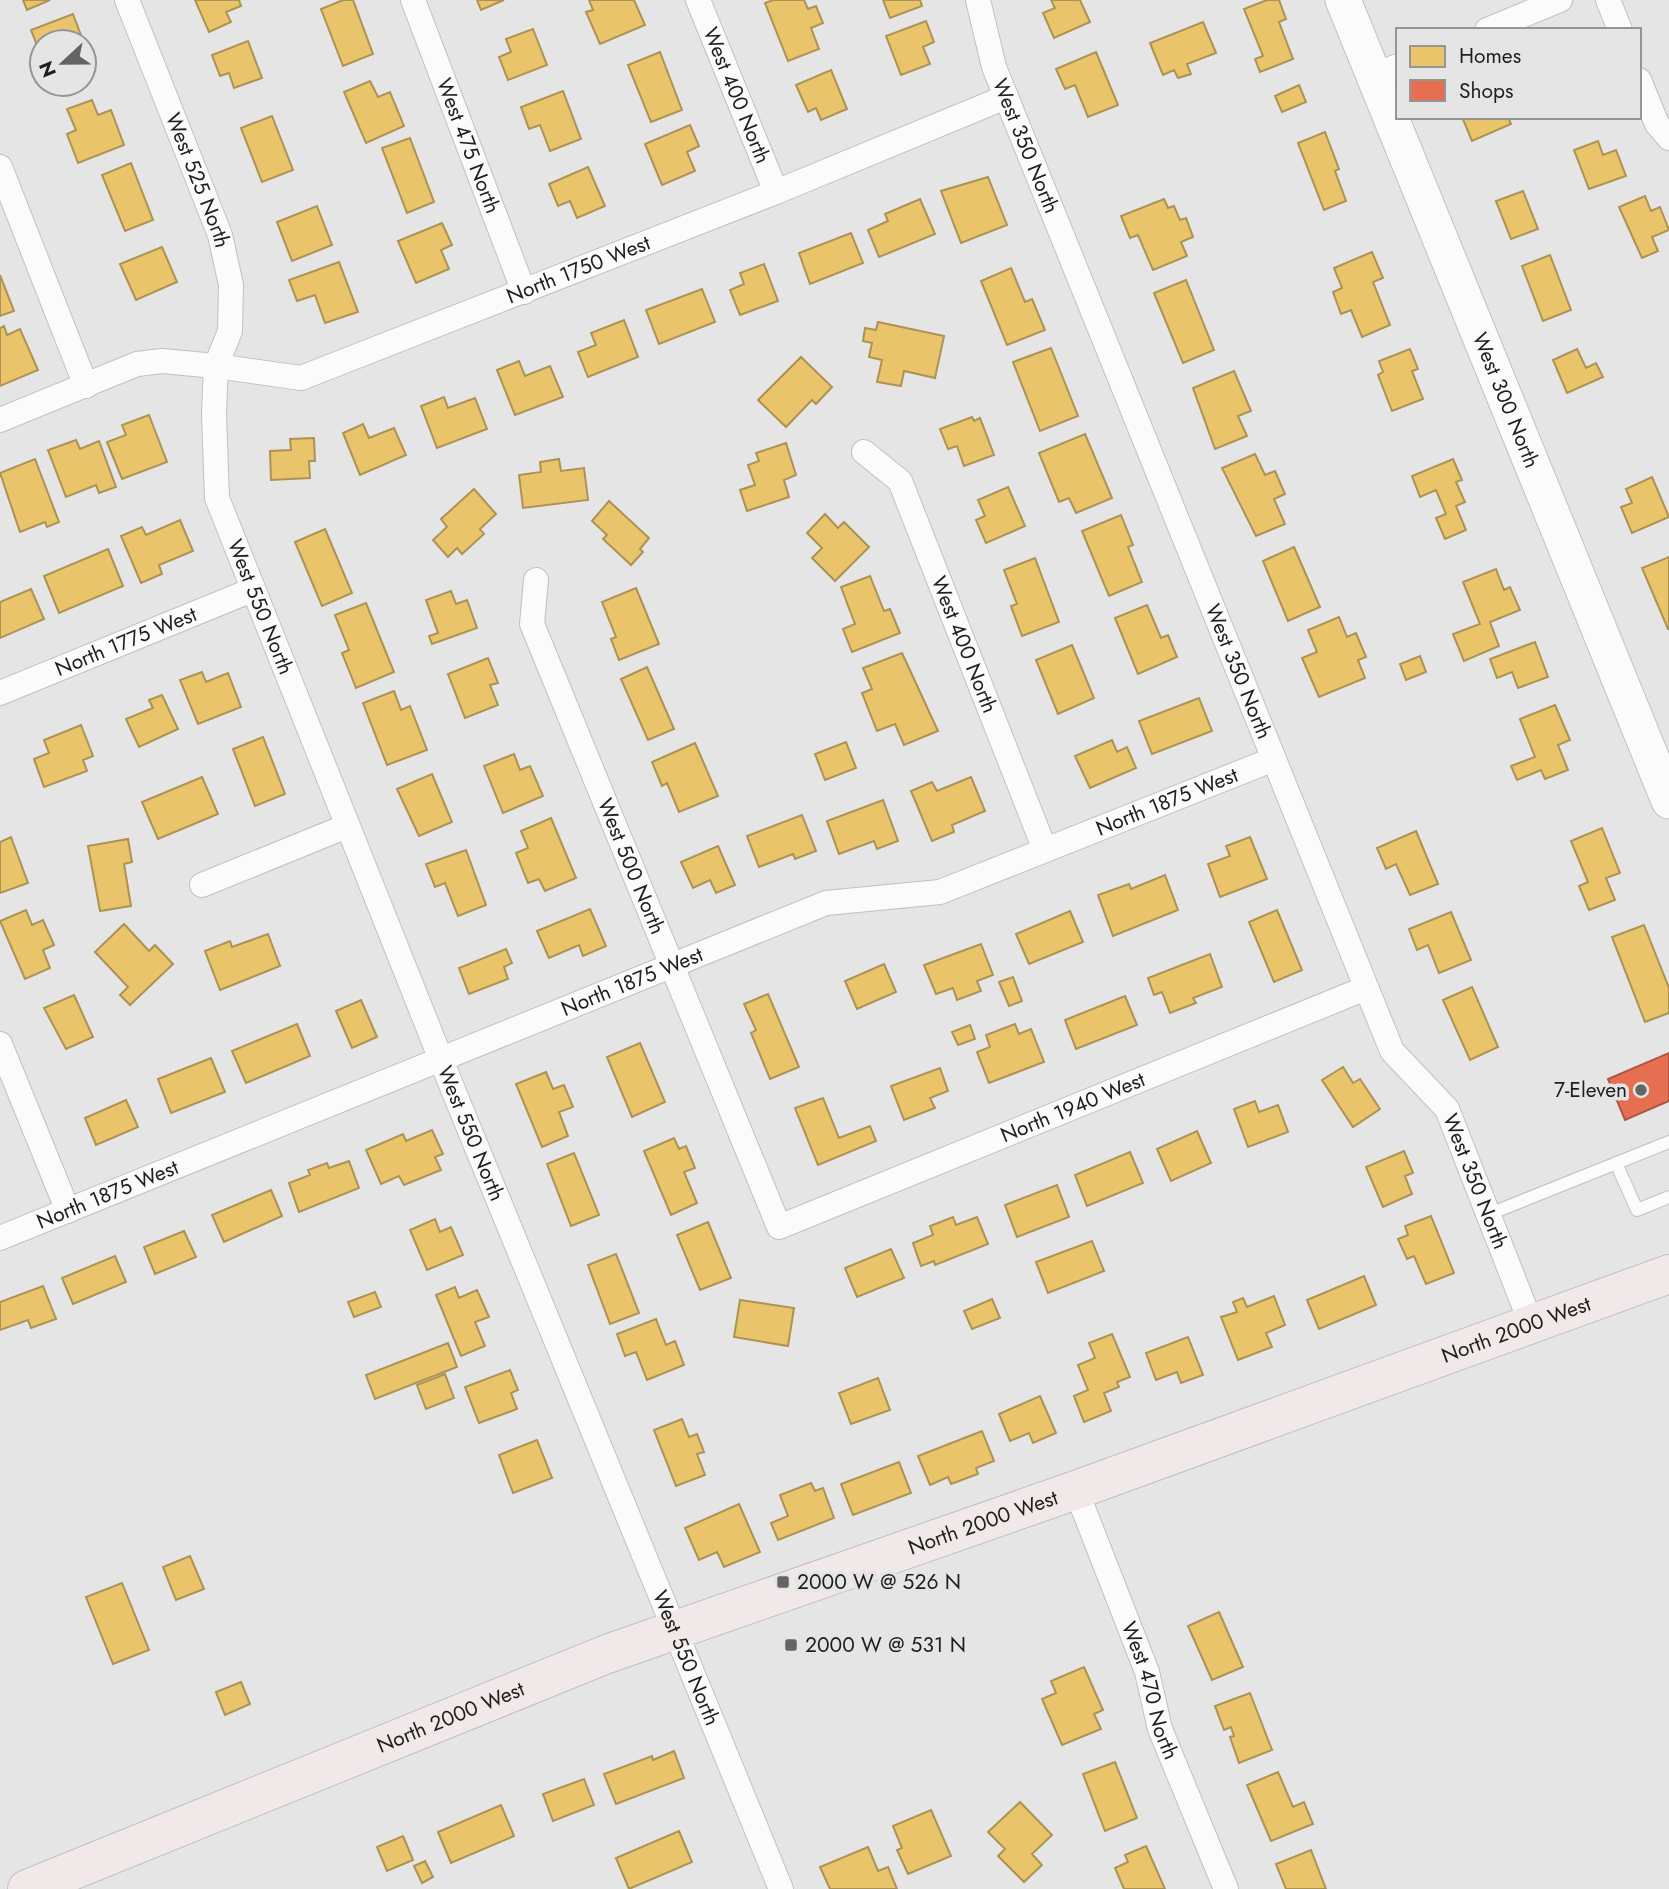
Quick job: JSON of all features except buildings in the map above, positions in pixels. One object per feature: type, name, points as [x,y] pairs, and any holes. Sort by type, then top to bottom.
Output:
[{"type":"main road","name":"West 300 North","points":[[1343,0],[1385,71],[1396,99]]},
{"type":"main road","name":"West 300 North","points":[[1404,119],[1669,801]]},
{"type":"main road","name":"North 2000 West","points":[[27,1889],[607,1654],[1076,1490],[1669,1274]]},
{"type":"street","name":"West 525 North","points":[[127,0],[220,235],[231,285],[230,331],[216,366]]},
{"type":"street","name":"West 475 North","points":[[413,0],[524,292]]},
{"type":"street","name":"West 400 North","points":[[698,0],[776,192]]},
{"type":"street","name":"West 350 North","points":[[978,0],[994,67],[1392,1051],[1447,1109],[1532,1326]]},
{"type":"street","points":[[1491,28],[1560,0]]},
{"type":"street","points":[[1608,0],[1619,28]]},
{"type":"street","points":[[1641,84],[1657,124],[1669,138]]},
{"type":"street","name":"North 1750 West","points":[[0,419],[137,364],[162,361],[301,378],[776,192],[1006,97]]},
{"type":"street","points":[[0,167],[86,386]]},
{"type":"street","name":"West 550 North","points":[[216,366],[214,414],[217,498],[441,1060],[781,1889]]},
{"type":"street","name":"West 400 North","points":[[864,452],[900,481],[1045,850]]},
{"type":"street","name":"West 500 North","points":[[536,580],[532,624],[779,1227]]},
{"type":"street","name":"North 1775 West","points":[[0,693],[252,590]]},
{"type":"street","name":"North 1875 West","points":[[0,1238],[827,903],[940,892],[1274,759]]},
{"type":"street","points":[[202,885],[347,827]]},
{"type":"street","name":"North 1940 West","points":[[779,1227],[1366,988]]},
{"type":"street","points":[[0,1044],[68,1211]]},
{"type":"street","name":"West 470 North","points":[[1076,1490],[1147,1672],[1160,1729],[1226,1889]]},
{"type":"lane","points":[[1487,1215],[1669,1142]]},
{"type":"lane","points":[[1616,1163],[1637,1210],[1669,1197]]},
{"type":"place","name":"7-Eleven","points":[[1641,1090]]},
{"type":"place","name":"2000 W @ 526 N","points":[[783,1582]]},
{"type":"place","name":"2000 W @ 531 N","points":[[791,1645]]}]
